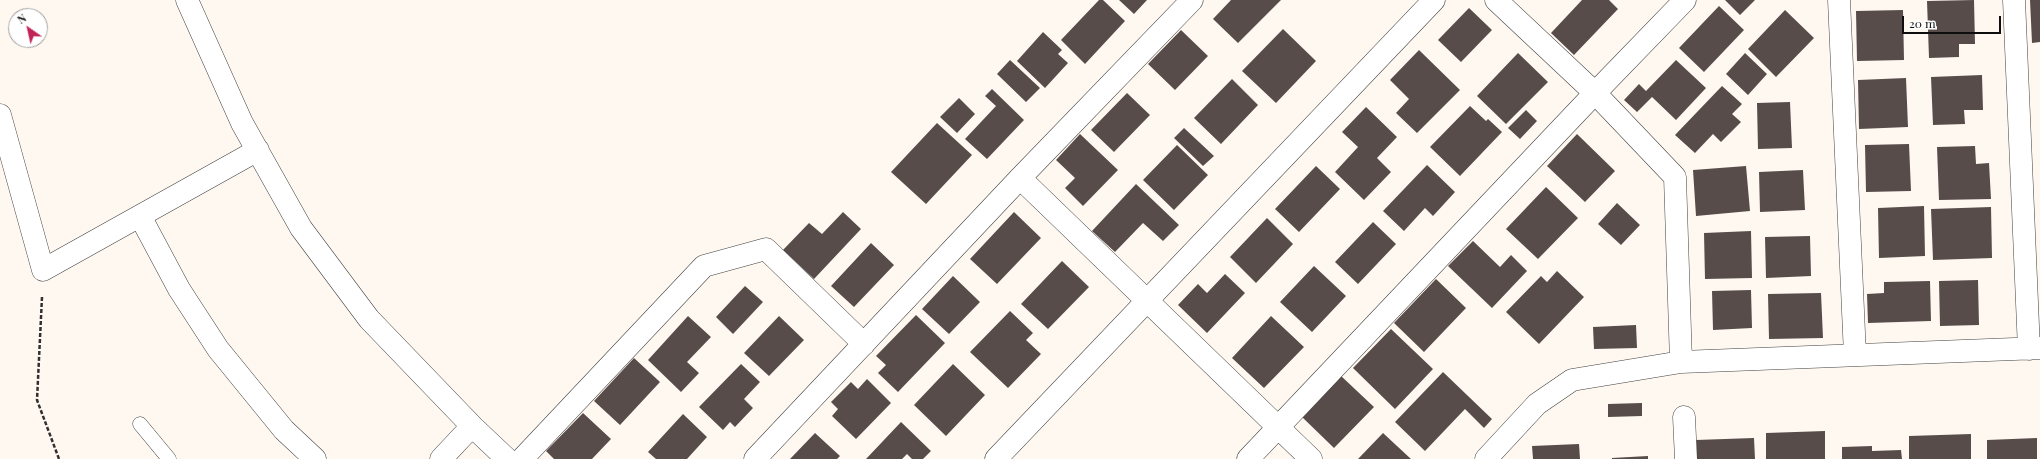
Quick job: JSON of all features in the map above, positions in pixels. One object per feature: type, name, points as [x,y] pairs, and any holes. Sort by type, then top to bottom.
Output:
[{"type":"street","points":[[187,0],[242,123],[301,228],[369,319],[472,426],[507,459]]},
{"type":"street","points":[[755,459],[1020,178],[1192,0]]},
{"type":"street","points":[[996,459],[1434,0]]},
{"type":"street","points":[[1496,0],[1595,93],[1675,177],[1681,362]]},
{"type":"street","points":[[1248,459],[1685,0]]},
{"type":"street","points":[[1839,0],[1855,355]]},
{"type":"street","points":[[1486,459],[1536,404],[1572,380],[1681,362],[2034,348],[2014,0]]},
{"type":"street","points":[[0,115],[43,270],[258,150]]},
{"type":"street","points":[[1020,178],[1311,459]]},
{"type":"street","points":[[140,216],[179,288],[218,349],[284,430],[315,459]]},
{"type":"street","points":[[522,459],[704,266],[766,249],[864,344]]},
{"type":"street","points":[[1684,417],[1686,459]]},
{"type":"street","points":[[441,459],[472,426]]},
{"type":"lane","points":[[140,424],[168,459]]},
{"type":"path","points":[[43,270],[36,400],[59,459]]},
{"type":"building","points":[[1099,0],[1103,0],[1125,21],[1085,64],[1061,40]]},
{"type":"building","points":[[1119,0],[1147,0],[1134,14]]},
{"type":"building","points":[[1231,0],[1281,0],[1238,43],[1213,19]]},
{"type":"building","points":[[1582,0],[1609,0],[1618,9],[1574,55],[1551,33]]},
{"type":"building","points":[[1725,0],[1755,0],[1740,15]]},
{"type":"building","points":[[1974,0],[1975,44],[1959,44],[1959,57],[1929,58],[1927,1]]},
{"type":"building","points":[[2030,0],[2040,0],[2040,42],[2032,43]]},
{"type":"building","points":[[1719,6],[1744,30],[1704,72],[1679,48]]},
{"type":"building","points":[[1469,8],[1492,30],[1461,62],[1438,40]]},
{"type":"building","points":[[1785,10],[1814,38],[1776,77],[1748,49]]},
{"type":"building","points":[[1903,10],[1904,60],[1857,61],[1856,11]]},
{"type":"building","points":[[1283,29],[1316,61],[1276,103],[1242,71]]},
{"type":"building","points":[[1181,30],[1208,56],[1175,90],[1148,64]]},
{"type":"building","points":[[1043,32],[1062,50],[1058,54],[1068,63],[1045,88],[1017,61]]},
{"type":"building","points":[[1419,50],[1460,90],[1417,133],[1396,113],[1409,99],[1390,80]]},
{"type":"building","points":[[1518,53],[1548,82],[1506,124],[1477,96]]},
{"type":"building","points":[[1745,53],[1767,74],[1748,95],[1726,74]]},
{"type":"building","points":[[1010,60],[1040,88],[1026,102],[997,74]]},
{"type":"building","points":[[1676,60],[1706,88],[1676,120],[1652,97],[1637,112],[1624,100],[1639,84],[1646,91]]},
{"type":"building","points":[[1982,75],[1983,110],[1964,110],[1965,124],[1933,125],[1931,77]]},
{"type":"building","points":[[1906,78],[1908,127],[1859,129],[1858,80]]},
{"type":"building","points":[[1232,79],[1258,105],[1221,144],[1194,118]]},
{"type":"building","points":[[1722,86],[1742,104],[1732,114],[1741,122],[1721,142],[1713,134],[1695,153],[1675,135]]},
{"type":"building","points":[[992,89],[1024,120],[987,159],[965,139],[996,106],[985,96]]},
{"type":"building","points":[[1127,93],[1150,115],[1114,152],[1091,130]]},
{"type":"building","points":[[959,98],[975,114],[957,133],[940,117]]},
{"type":"building","points":[[1790,102],[1792,148],[1758,149],[1757,103]]},
{"type":"building","points":[[1470,106],[1486,121],[1488,119],[1502,132],[1460,176],[1430,147]]},
{"type":"building","points":[[1366,107],[1397,137],[1377,158],[1391,172],[1364,200],[1335,172],[1358,147],[1342,132]]},
{"type":"building","points":[[1526,110],[1537,121],[1520,139],[1508,128]]},
{"type":"building","points":[[937,123],[972,155],[926,204],[891,172]]},
{"type":"building","points":[[1184,128],[1214,156],[1203,166],[1174,138]]},
{"type":"building","points":[[1080,134],[1118,170],[1083,206],[1065,188],[1075,178],[1056,160]]},
{"type":"building","points":[[1577,134],[1615,171],[1585,202],[1547,166]]},
{"type":"building","points":[[1909,144],[1911,191],[1866,192],[1865,145]]},
{"type":"building","points":[[1177,145],[1208,175],[1174,210],[1143,180]]},
{"type":"building","points":[[1975,146],[1976,164],[1989,163],[1991,199],[1939,200],[1937,147]]},
{"type":"building","points":[[1427,165],[1455,192],[1433,216],[1425,208],[1404,231],[1383,211]]},
{"type":"building","points":[[1316,166],[1340,189],[1299,232],[1275,209]]},
{"type":"building","points":[[1746,166],[1750,211],[1696,216],[1693,170]]},
{"type":"building","points":[[1803,170],[1805,210],[1760,212],[1759,172]]},
{"type":"building","points":[[1136,184],[1179,225],[1163,241],[1143,223],[1115,252],[1092,231]]},
{"type":"building","points":[[1546,187],[1578,218],[1538,259],[1506,229]]},
{"type":"building","points":[[1617,203],[1640,225],[1621,245],[1598,224]]},
{"type":"building","points":[[1924,206],[1925,256],[1879,258],[1878,208]]},
{"type":"building","points":[[1991,207],[1992,258],[1933,260],[1931,209]]},
{"type":"building","points":[[843,212],[861,229],[814,279],[783,250],[809,223],[822,234]]},
{"type":"building","points":[[1014,212],[1041,238],[997,284],[970,259]]},
{"type":"building","points":[[1267,218],[1293,244],[1256,283],[1230,257]]},
{"type":"building","points":[[1373,222],[1396,244],[1358,284],[1335,262]]},
{"type":"building","points":[[1751,231],[1752,278],[1705,279],[1704,233]]},
{"type":"building","points":[[1810,236],[1811,276],[1766,278],[1765,237]]},
{"type":"building","points":[[1473,241],[1500,267],[1511,255],[1527,271],[1492,308],[1448,266]]},
{"type":"building","points":[[871,243],[894,265],[854,307],[831,286]]},
{"type":"building","points":[[1062,261],[1089,287],[1048,329],[1021,304]]},
{"type":"building","points":[[1314,266],[1346,296],[1312,332],[1280,302]]},
{"type":"building","points":[[1557,271],[1584,297],[1539,344],[1506,312],[1541,276],[1547,282]]},
{"type":"building","points":[[1225,274],[1245,293],[1207,333],[1178,305],[1198,284],[1207,293]]},
{"type":"building","points":[[953,276],[980,302],[949,334],[922,309]]},
{"type":"building","points":[[1436,279],[1466,308],[1424,352],[1394,323]]},
{"type":"building","points":[[1978,280],[1979,325],[1940,326],[1939,281]]},
{"type":"building","points":[[1930,281],[1931,321],[1868,323],[1867,294],[1884,293],[1884,282]]},
{"type":"building","points":[[745,286],[763,302],[733,334],[716,317]]},
{"type":"building","points":[[1751,290],[1752,328],[1713,330],[1712,291]]},
{"type":"building","points":[[1821,293],[1823,338],[1769,339],[1768,294]]},
{"type":"building","points":[[1010,311],[1033,333],[1026,340],[1041,354],[1008,388],[970,352]]},
{"type":"building","points":[[916,315],[945,343],[898,392],[878,373],[886,365],[876,356]]},
{"type":"building","points":[[688,316],[711,337],[687,362],[699,373],[681,392],[648,360]]},
{"type":"building","points":[[779,316],[804,340],[769,376],[744,353]]},
{"type":"building","points":[[1271,316],[1304,347],[1264,388],[1232,358]]},
{"type":"building","points":[[1636,325],[1637,348],[1594,349],[1593,327]]},
{"type":"building","points":[[1391,329],[1433,369],[1395,409],[1353,368]]},
{"type":"building","points":[[634,358],[660,382],[620,425],[594,401]]},
{"type":"building","points":[[741,364],[760,382],[744,399],[753,408],[735,427],[730,422],[723,430],[699,407]]},
{"type":"building","points":[[953,364],[985,395],[946,436],[914,405]]},
{"type":"building","points":[[1443,372],[1492,419],[1484,428],[1465,409],[1425,451],[1395,422]]},
{"type":"building","points":[[1340,375],[1374,407],[1334,448],[1301,416]]},
{"type":"building","points":[[867,379],[891,403],[856,439],[832,416],[838,409],[831,402],[851,382],[858,389]]},
{"type":"building","points":[[1642,403],[1642,416],[1608,417],[1608,404]]},
{"type":"building","points":[[583,413],[611,439],[592,459],[554,459],[546,451]]},
{"type":"building","points":[[683,414],[707,437],[687,459],[656,459],[648,452]]},
{"type":"building","points":[[901,422],[931,451],[923,459],[912,459],[907,454],[902,459],[866,459]]},
{"type":"building","points":[[1825,431],[1825,459],[1766,459],[1766,433]]},
{"type":"building","points":[[815,433],[840,456],[837,459],[790,459]]},
{"type":"building","points":[[1383,433],[1411,459],[1358,459]]},
{"type":"building","points":[[1971,434],[1971,459],[1909,459],[1909,436]]},
{"type":"building","points":[[1754,438],[1755,459],[1697,459],[1696,440]]},
{"type":"building","points":[[2037,438],[2037,459],[1987,459],[1987,440]]},
{"type":"building","points":[[1579,444],[1580,459],[1533,459],[1532,446]]},
{"type":"building","points":[[1872,446],[1872,451],[1901,450],[1902,459],[1842,459],[1842,447]]},
{"type":"building","points":[[1648,456],[1648,459],[1612,459],[1612,458]]}]
